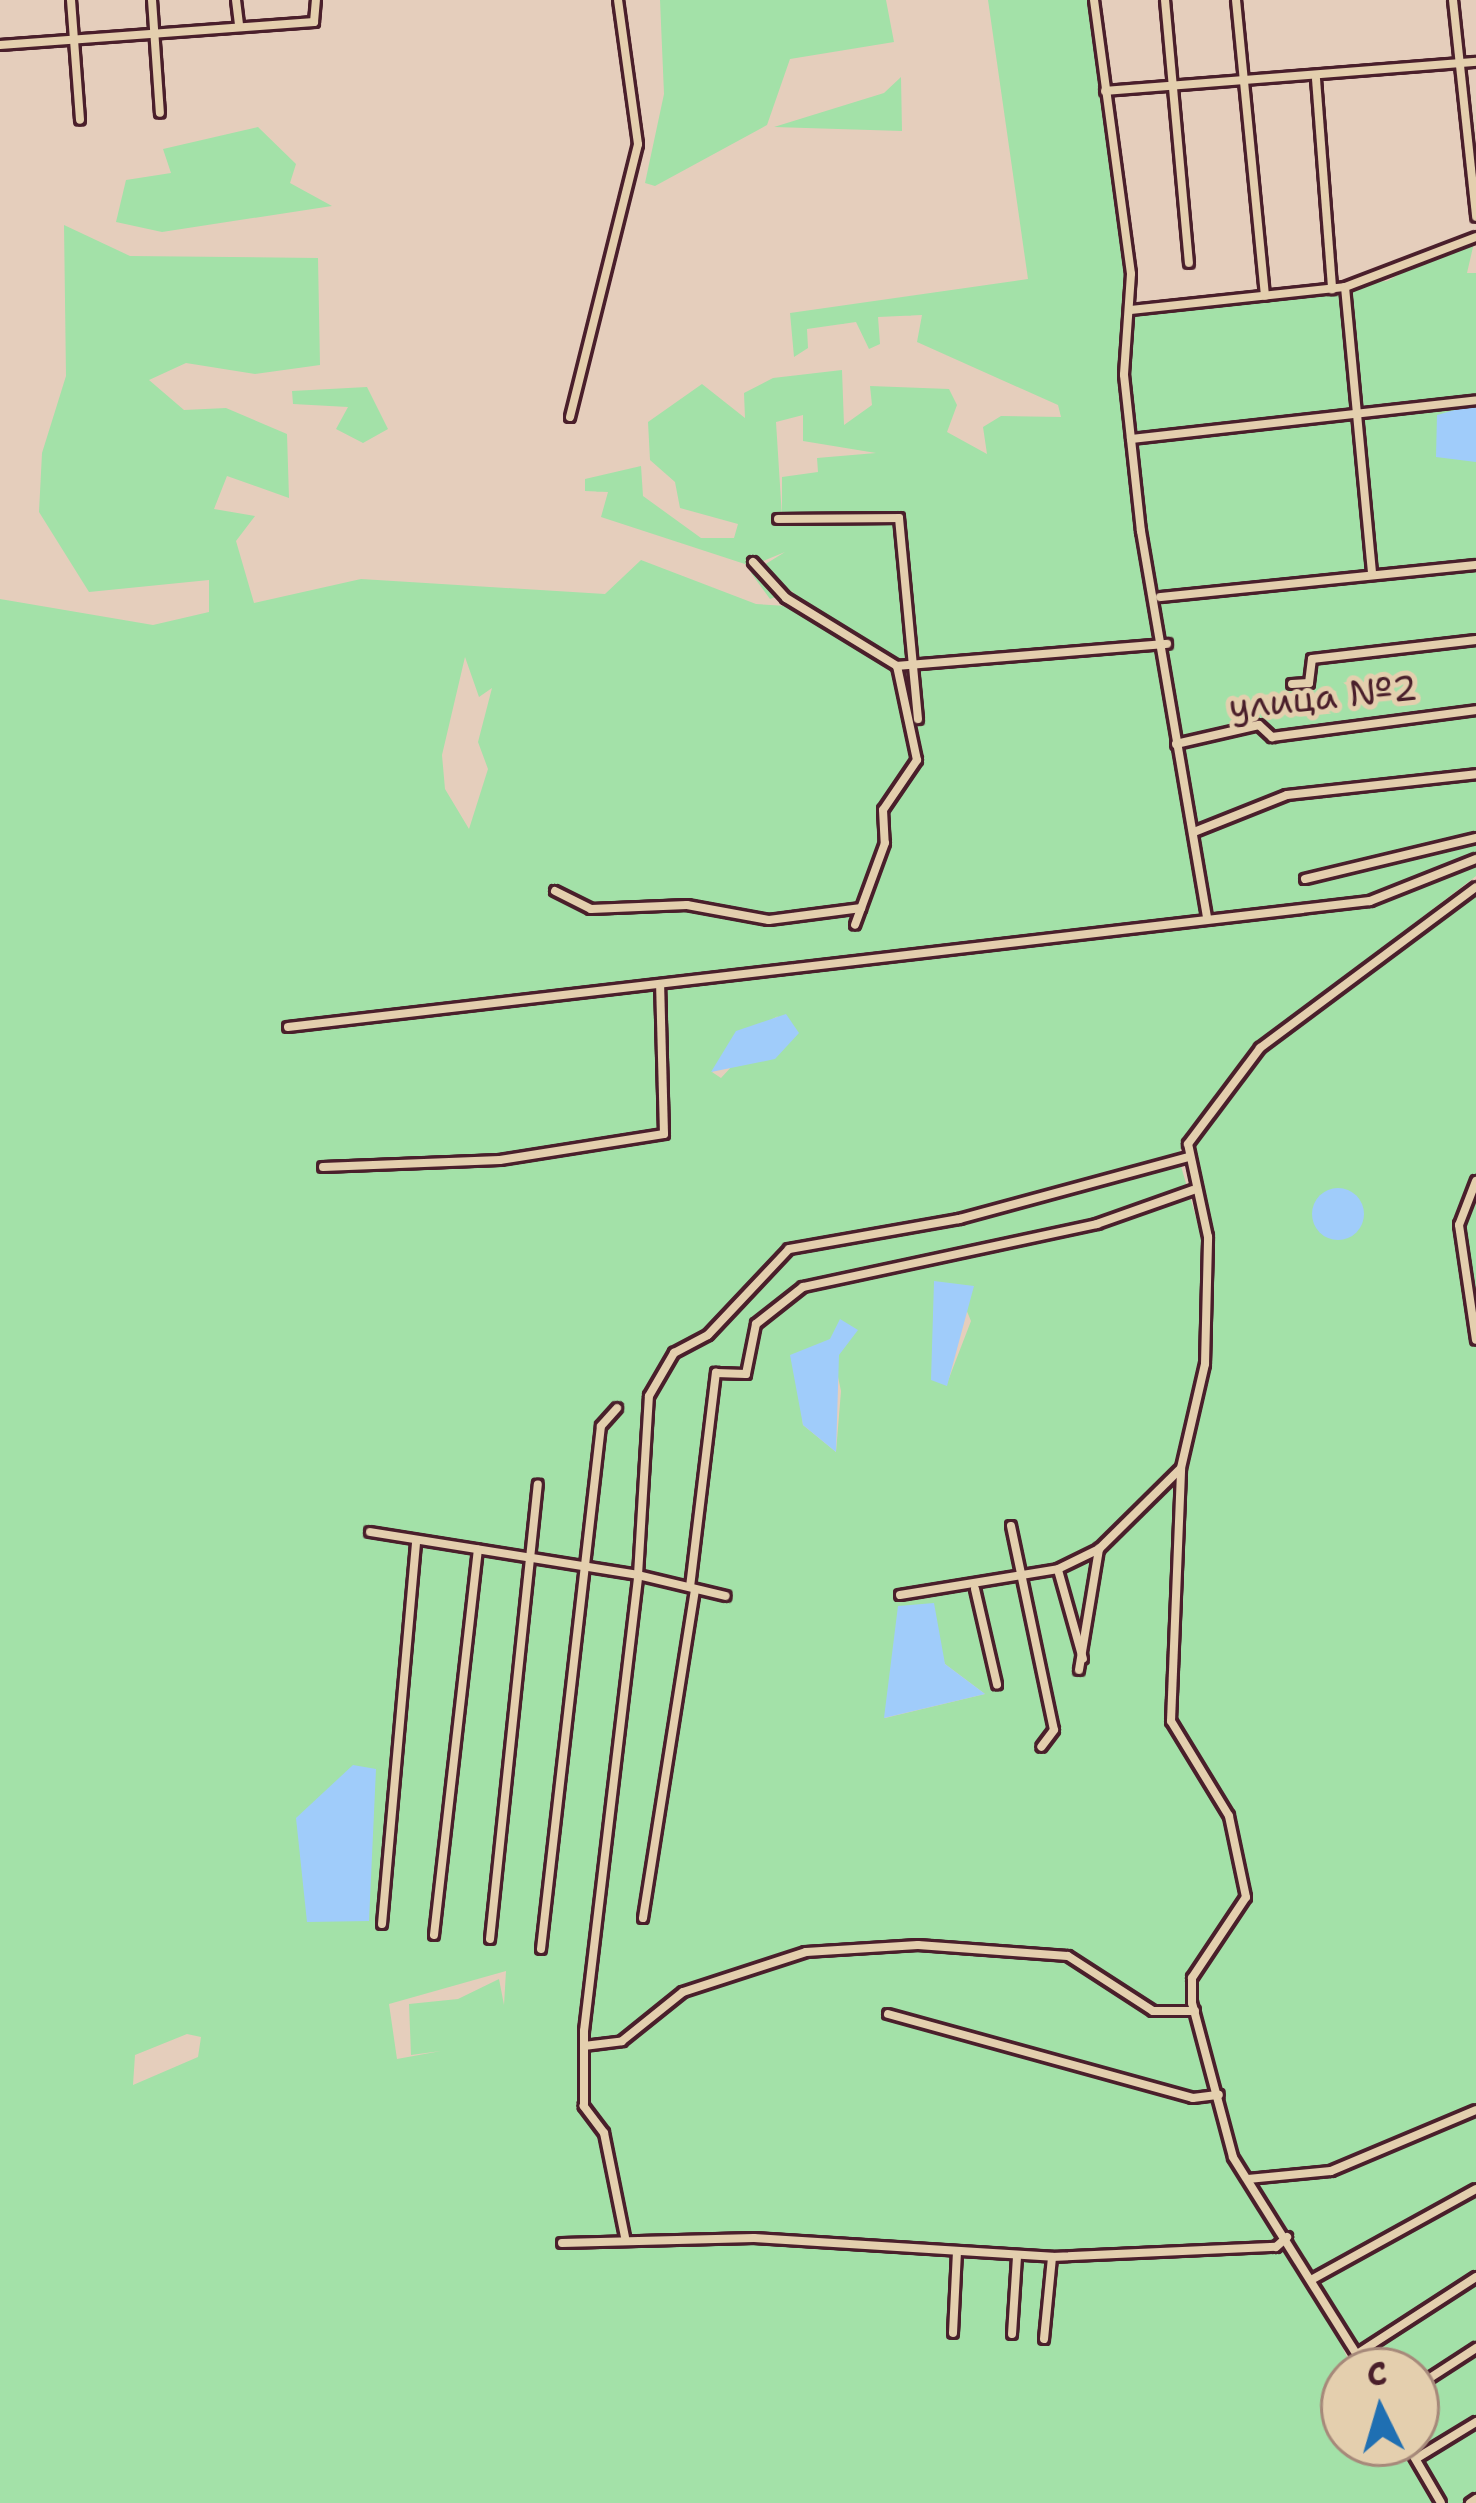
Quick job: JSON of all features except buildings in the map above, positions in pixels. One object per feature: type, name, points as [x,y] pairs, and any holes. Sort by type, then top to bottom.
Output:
[{"type":"street","points":[[71,0],[80,120]]},
{"type":"street","points":[[152,0],[160,113]]},
{"type":"street","points":[[236,0],[239,26]]},
{"type":"street","points":[[0,45],[318,18],[316,0]]},
{"type":"street","points":[[570,417],[638,144],[618,0]]},
{"type":"street","points":[[1094,0],[1130,310],[1131,439],[1160,597],[1176,744],[1207,916]]},
{"type":"street","points":[[1165,0],[1189,263]]},
{"type":"street","points":[[1236,0],[1265,296]]},
{"type":"street","points":[[1453,0],[1476,217]]},
{"type":"street","points":[[1105,91],[1316,79],[1476,62]]},
{"type":"street","points":[[1316,79],[1332,289]]},
{"type":"street","points":[[1130,310],[1345,287],[1476,237]]},
{"type":"street","points":[[1345,287],[1350,413],[1372,573]]},
{"type":"street","points":[[1131,439],[1476,400]]},
{"type":"street","points":[[778,519],[899,518],[918,719]]},
{"type":"street","points":[[753,562],[786,598],[897,666],[1167,644]]},
{"type":"street","points":[[1160,597],[1476,565]]},
{"type":"street","points":[[1292,684],[1309,683],[1312,658],[1476,640]]},
{"type":"street","points":[[855,925],[884,843],[883,810],[917,760],[897,666]]},
{"type":"street","name":"улица №2","points":[[1176,744],[1259,725],[1272,736],[1476,710]]},
{"type":"street","points":[[1194,832],[1287,794],[1476,774]]},
{"type":"street","points":[[1305,879],[1476,838]]},
{"type":"street","points":[[289,1027],[1402,894],[1476,859]]},
{"type":"street","points":[[1353,2347],[1288,2236],[1246,2178],[1196,2011],[1192,1978],[1246,1897],[1229,1816],[1171,1721],[1181,1468],[1205,1364],[1208,1237],[1193,1190],[1189,1157],[1207,1109],[1260,1048],[1476,887]]},
{"type":"street","points":[[555,891],[591,909],[687,905],[769,920],[861,908]]},
{"type":"street","points":[[323,1168],[500,1160],[664,1134],[660,985]]},
{"type":"street","points":[[625,2237],[604,2133],[584,2106],[584,2046],[638,1575],[649,1396],[674,1353],[709,1335],[789,1249],[959,1219],[1189,1157]]},
{"type":"street","points":[[1476,1181],[1459,1225],[1476,1340]]},
{"type":"street","points":[[643,1918],[692,1588],[716,1373],[746,1374],[756,1324],[803,1287],[1097,1224],[1193,1190]]},
{"type":"street","points":[[541,1949],[601,1426],[617,1408]]},
{"type":"street","points":[[899,1595],[975,1589],[1058,1569],[1099,1549],[1181,1468]]},
{"type":"street","points":[[490,1939],[538,1485]]},
{"type":"street","points":[[1011,1526],[1016,1578],[1054,1730],[1040,1747]]},
{"type":"street","points":[[370,1532],[638,1575],[726,1596]]},
{"type":"street","points":[[382,1924],[416,1541]]},
{"type":"street","points":[[1058,1569],[1081,1665],[1099,1549]]},
{"type":"street","points":[[434,1935],[478,1550]]},
{"type":"street","points":[[975,1589],[997,1684]]},
{"type":"street","points":[[584,2046],[622,2041],[682,1992],[806,1952],[908,1946],[995,1943],[1068,1957],[1153,2011],[1196,2011]]},
{"type":"street","points":[[887,2014],[1193,2098],[1219,2096]]},
{"type":"street","points":[[1246,2178],[1331,2171],[1476,2110]]},
{"type":"street","points":[[1311,2280],[1476,2189]]},
{"type":"street","points":[[562,2243],[625,2237],[1052,2257],[1276,2246],[1288,2236]]},
{"type":"street","points":[[953,2333],[957,2252]]},
{"type":"street","points":[[1012,2334],[1017,2257]]},
{"type":"street","points":[[1044,2339],[1052,2257]]},
{"type":"street","points":[[1368,2347],[1476,2277]]},
{"type":"street","points":[[1440,2371],[1476,2348]]},
{"type":"street","points":[[1440,2444],[1476,2422]]},
{"type":"street","points":[[1422,2467],[1441,2503]]},
{"type":"green space","points":[[660,0],[886,0],[894,42],[790,59],[767,125],[655,186],[645,183],[664,94]]},
{"type":"green space","points":[[988,0],[1091,0],[1134,303],[1387,281],[1476,234],[1467,273],[1476,273],[1476,876],[1257,1043],[1184,1141],[1178,1156],[1202,1238],[1200,1363],[1177,1477],[1210,1366],[1213,1237],[1194,1145],[1263,1053],[1476,895],[1476,2503],[1446,2503],[1426,2467],[1440,2467],[1440,2347],[1360,2347],[1267,2196],[1342,2347],[1320,2347],[1320,2467],[1411,2467],[1432,2503],[0,2503],[0,599],[153,625],[209,612],[209,580],[89,592],[39,512],[42,453],[66,376],[64,225],[130,256],[318,258],[320,365],[255,374],[186,363],[149,380],[184,410],[226,408],[287,434],[289,498],[227,476],[214,509],[255,516],[236,541],[254,603],[361,579],[605,594],[641,560],[756,604],[804,607],[792,591],[770,599],[751,573],[785,552],[751,566],[601,517],[608,492],[585,491],[585,479],[641,466],[643,496],[701,538],[734,538],[738,524],[680,508],[675,482],[650,460],[648,422],[702,384],[745,418],[744,393],[773,378],[842,370],[844,425],[872,405],[870,386],[949,389],[957,405],[947,432],[987,454],[983,427],[1001,416],[1061,417],[1058,405],[917,342],[922,315],[878,317],[880,344],[869,349],[856,322],[807,329],[808,348],[794,357],[790,313],[1028,279]],"holes":[[[803,415],[803,441],[876,453],[817,458],[818,472],[782,477],[782,517],[776,422]],[[465,657],[479,697],[492,688],[478,742],[488,769],[469,829],[445,789],[442,755]],[[778,1016],[721,1078],[712,1072],[747,1033]],[[934,1282],[956,1285],[971,1321],[946,1386]],[[830,1339],[841,1391],[836,1452],[803,1425],[797,1378]],[[901,1615],[935,1640],[945,1664],[985,1694],[885,1718]],[[1212,1773],[1247,1872],[1249,1900],[1232,1927],[1223,1927],[1242,1895]],[[1206,1948],[1196,1998],[1238,2171],[1189,2004],[1188,1975]],[[506,1971],[504,2005],[499,1979],[458,1999],[409,2004],[411,2055],[441,2051],[397,2059],[389,2004]],[[187,2034],[201,2037],[198,2057],[133,2085],[135,2055]]]},
{"type":"green space","points":[[901,77],[902,131],[774,127],[884,93]]},
{"type":"green space","points":[[258,127],[296,164],[290,183],[332,206],[162,232],[116,222],[126,180],[171,173],[163,149]]},
{"type":"green space","points":[[367,387],[388,429],[363,443],[336,429],[348,407],[293,404],[292,391]]},
{"type":"water","points":[[1476,404],[1476,462],[1436,457],[1437,415]]},
{"type":"water","points":[[786,1014],[799,1033],[775,1059],[711,1072],[736,1031]]},
{"type":"water","points":[[1338,1188],[1357,1195],[1364,1214],[1357,1233],[1338,1240],[1319,1233],[1312,1214],[1319,1195]]},
{"type":"water","points":[[934,1281],[974,1286],[947,1386],[931,1380]]},
{"type":"water","points":[[840,1319],[858,1330],[839,1355],[836,1452],[803,1425],[790,1355],[830,1339]]},
{"type":"water","points":[[934,1603],[945,1664],[985,1694],[884,1718],[898,1606]]},
{"type":"water","points":[[353,1765],[376,1769],[369,1921],[307,1922],[296,1818]]}]
